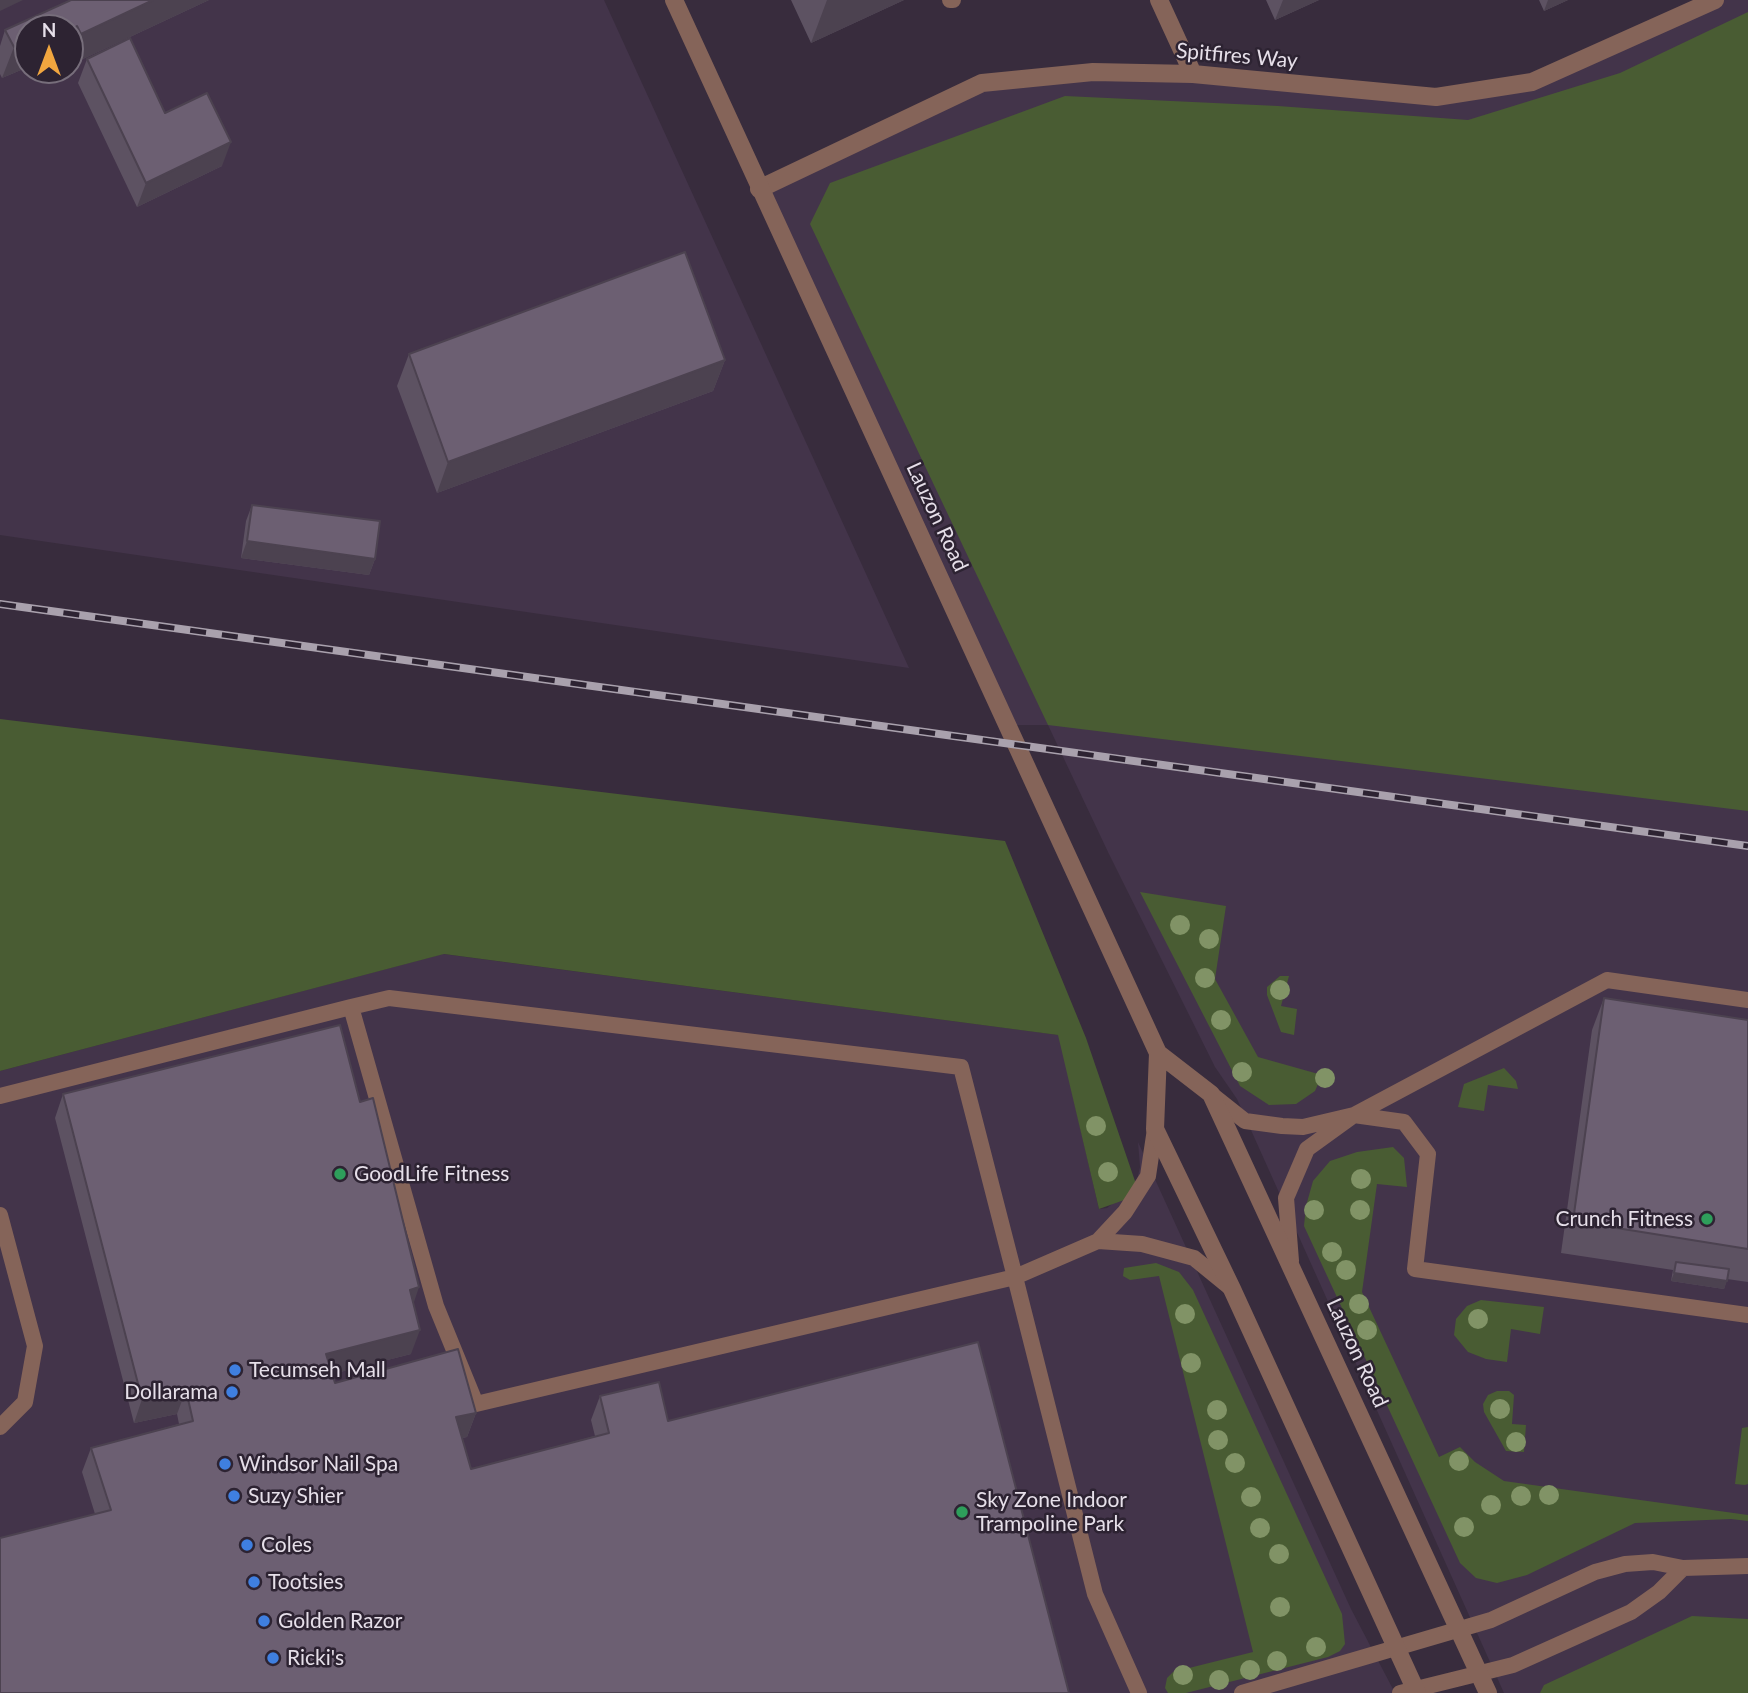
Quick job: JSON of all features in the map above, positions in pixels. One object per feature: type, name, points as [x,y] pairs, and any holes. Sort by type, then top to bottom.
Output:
[{"type":"street","name":"Lauzon Road","points":[[674,0],[1158,1053],[1155,1129],[1232,1289],[1396,1647],[1411,1692]]},
{"type":"street","points":[[1159,0],[1194,74]]},
{"type":"street","name":"Spitfires Way","points":[[760,189],[982,83],[1093,72],[1194,74],[1437,97],[1532,82],[1710,1]]},
{"type":"street","name":"Lauzon Road","points":[[1158,1053],[1210,1094],[1488,1693]]},
{"type":"lane","points":[[1291,1267],[1286,1198],[1307,1149],[1354,1115],[1607,980],[1748,1000]]},
{"type":"lane","points":[[0,1096],[389,998],[961,1067],[1095,1594],[1139,1693]]},
{"type":"lane","points":[[351,1007],[436,1306],[476,1404],[1015,1277],[1098,1241],[1125,1212],[1148,1176],[1155,1129]]},
{"type":"lane","points":[[1210,1094],[1245,1121],[1303,1127],[1354,1115],[1404,1122],[1428,1154],[1415,1269],[1748,1315]]},
{"type":"lane","points":[[0,1215],[35,1346],[25,1402],[0,1427]]},
{"type":"lane","points":[[1098,1241],[1142,1244],[1194,1258],[1232,1289]]},
{"type":"lane","points":[[1242,1693],[1491,1620],[1595,1572],[1625,1564],[1653,1562],[1683,1568],[1748,1566]]},
{"type":"lane","points":[[1411,1692],[1513,1665],[1631,1612],[1659,1592],[1683,1568]]},
{"type":"lane","points":[[1726,1568],[1748,1574]]},
{"type":"shaded area","points":[[0,0],[604,0],[909,668],[0,535]]},
{"type":"shaded area","points":[[1715,0],[1748,0],[1748,1693],[1504,1693],[1237,1099],[1215,1067],[1048,725],[1007,725],[759,189],[982,83],[1093,72],[1437,97],[1532,82]]},
{"type":"shaded area","points":[[443,954],[1059,1035],[1099,1209],[1107,1208],[1136,1184],[1140,1167],[1138,1142],[1351,1609],[1395,1693],[0,1693],[0,1071]]},
{"type":"green space","points":[[1748,12],[1748,811],[1048,725],[810,224],[830,183],[1065,96],[1278,106],[1468,120],[1620,73]]},
{"type":"green space","points":[[0,719],[1005,841],[1086,1038],[1136,1184],[1127,1199],[1099,1209],[1058,1035],[444,954],[0,1071]]},
{"type":"green space","points":[[1140,892],[1226,906],[1215,979],[1258,1057],[1322,1075],[1315,1091],[1296,1104],[1269,1105],[1240,1086]]},
{"type":"green space","points":[[1280,976],[1289,976],[1281,1006],[1297,1009],[1294,1035],[1281,1032],[1267,995],[1267,987]]},
{"type":"green space","points":[[1504,1068],[1516,1081],[1518,1089],[1488,1085],[1484,1111],[1458,1107],[1464,1084]]},
{"type":"green space","points":[[1393,1147],[1404,1158],[1407,1187],[1377,1184],[1362,1292],[1439,1457],[1460,1447],[1475,1462],[1504,1481],[1748,1515],[1748,1521],[1731,1519],[1635,1523],[1527,1575],[1497,1583],[1476,1578],[1460,1563],[1304,1226],[1313,1181],[1330,1161],[1357,1152]]},
{"type":"green space","points":[[1156,1263],[1179,1272],[1193,1290],[1342,1614],[1345,1644],[1340,1651],[1328,1657],[1186,1693],[1168,1693],[1165,1688],[1167,1678],[1173,1672],[1253,1652],[1159,1276],[1130,1280],[1123,1276],[1124,1268]]},
{"type":"green space","points":[[1481,1300],[1544,1307],[1540,1334],[1511,1329],[1507,1362],[1486,1359],[1468,1352],[1454,1335],[1456,1319],[1467,1306]]},
{"type":"green space","points":[[1497,1391],[1509,1391],[1514,1395],[1512,1424],[1526,1425],[1524,1452],[1506,1451],[1484,1412],[1483,1404],[1488,1395]]},
{"type":"green space","points":[[1748,1427],[1748,1484],[1735,1484],[1742,1428]]},
{"type":"green space","points":[[1692,1616],[1748,1619],[1748,1693],[1540,1693],[1544,1685]]},
{"type":"building","points":[[71,0],[153,0],[84,33],[84,14],[40,14]]},
{"type":"building","points":[[14,26],[14,47],[5,30]]},
{"type":"building","points":[[130,38],[165,113],[207,93],[231,142],[146,183],[87,59]]},
{"type":"building","points":[[685,252],[725,360],[448,462],[409,354]]},
{"type":"building","points":[[252,505],[380,521],[375,559],[247,541]]},
{"type":"building","points":[[1604,998],[1748,1020],[1748,1249],[1573,1221]]},
{"type":"building","name":"Tecumseh Mall","points":[[340,1025],[360,1102],[373,1098],[419,1287],[410,1290],[420,1330],[326,1354],[335,1383],[458,1349],[476,1413],[456,1417],[471,1469],[609,1433],[600,1396],[659,1382],[668,1421],[978,1342],[1069,1693],[0,1693],[0,1538],[111,1510],[91,1448],[193,1421],[186,1390],[142,1399],[63,1094]]},
{"type":"building","points":[[1676,1262],[1729,1269],[1727,1281],[1674,1273]]},
{"type":"railway","points":[[0,604],[1748,846]]},
{"type":"place","name":"GoodLife Fitness","points":[[340,1174]]},
{"type":"place","name":"Crunch Fitness","points":[[1707,1219]]},
{"type":"place","name":"Tecumseh Mall","points":[[235,1370]]},
{"type":"place","name":"Dollarama","points":[[232,1392]]},
{"type":"place","name":"Windsor Nail Spa","points":[[225,1464]]},
{"type":"place","name":"Suzy Shier","points":[[234,1496]]},
{"type":"place","name":"Sky Zone Indoor Trampoline Park","points":[[962,1512]]},
{"type":"place","name":"Coles","points":[[247,1545]]},
{"type":"place","name":"Tootsies","points":[[254,1582]]},
{"type":"place","name":"Golden Razor","points":[[264,1621]]},
{"type":"place","name":"Ricki's","points":[[273,1658]]}]
